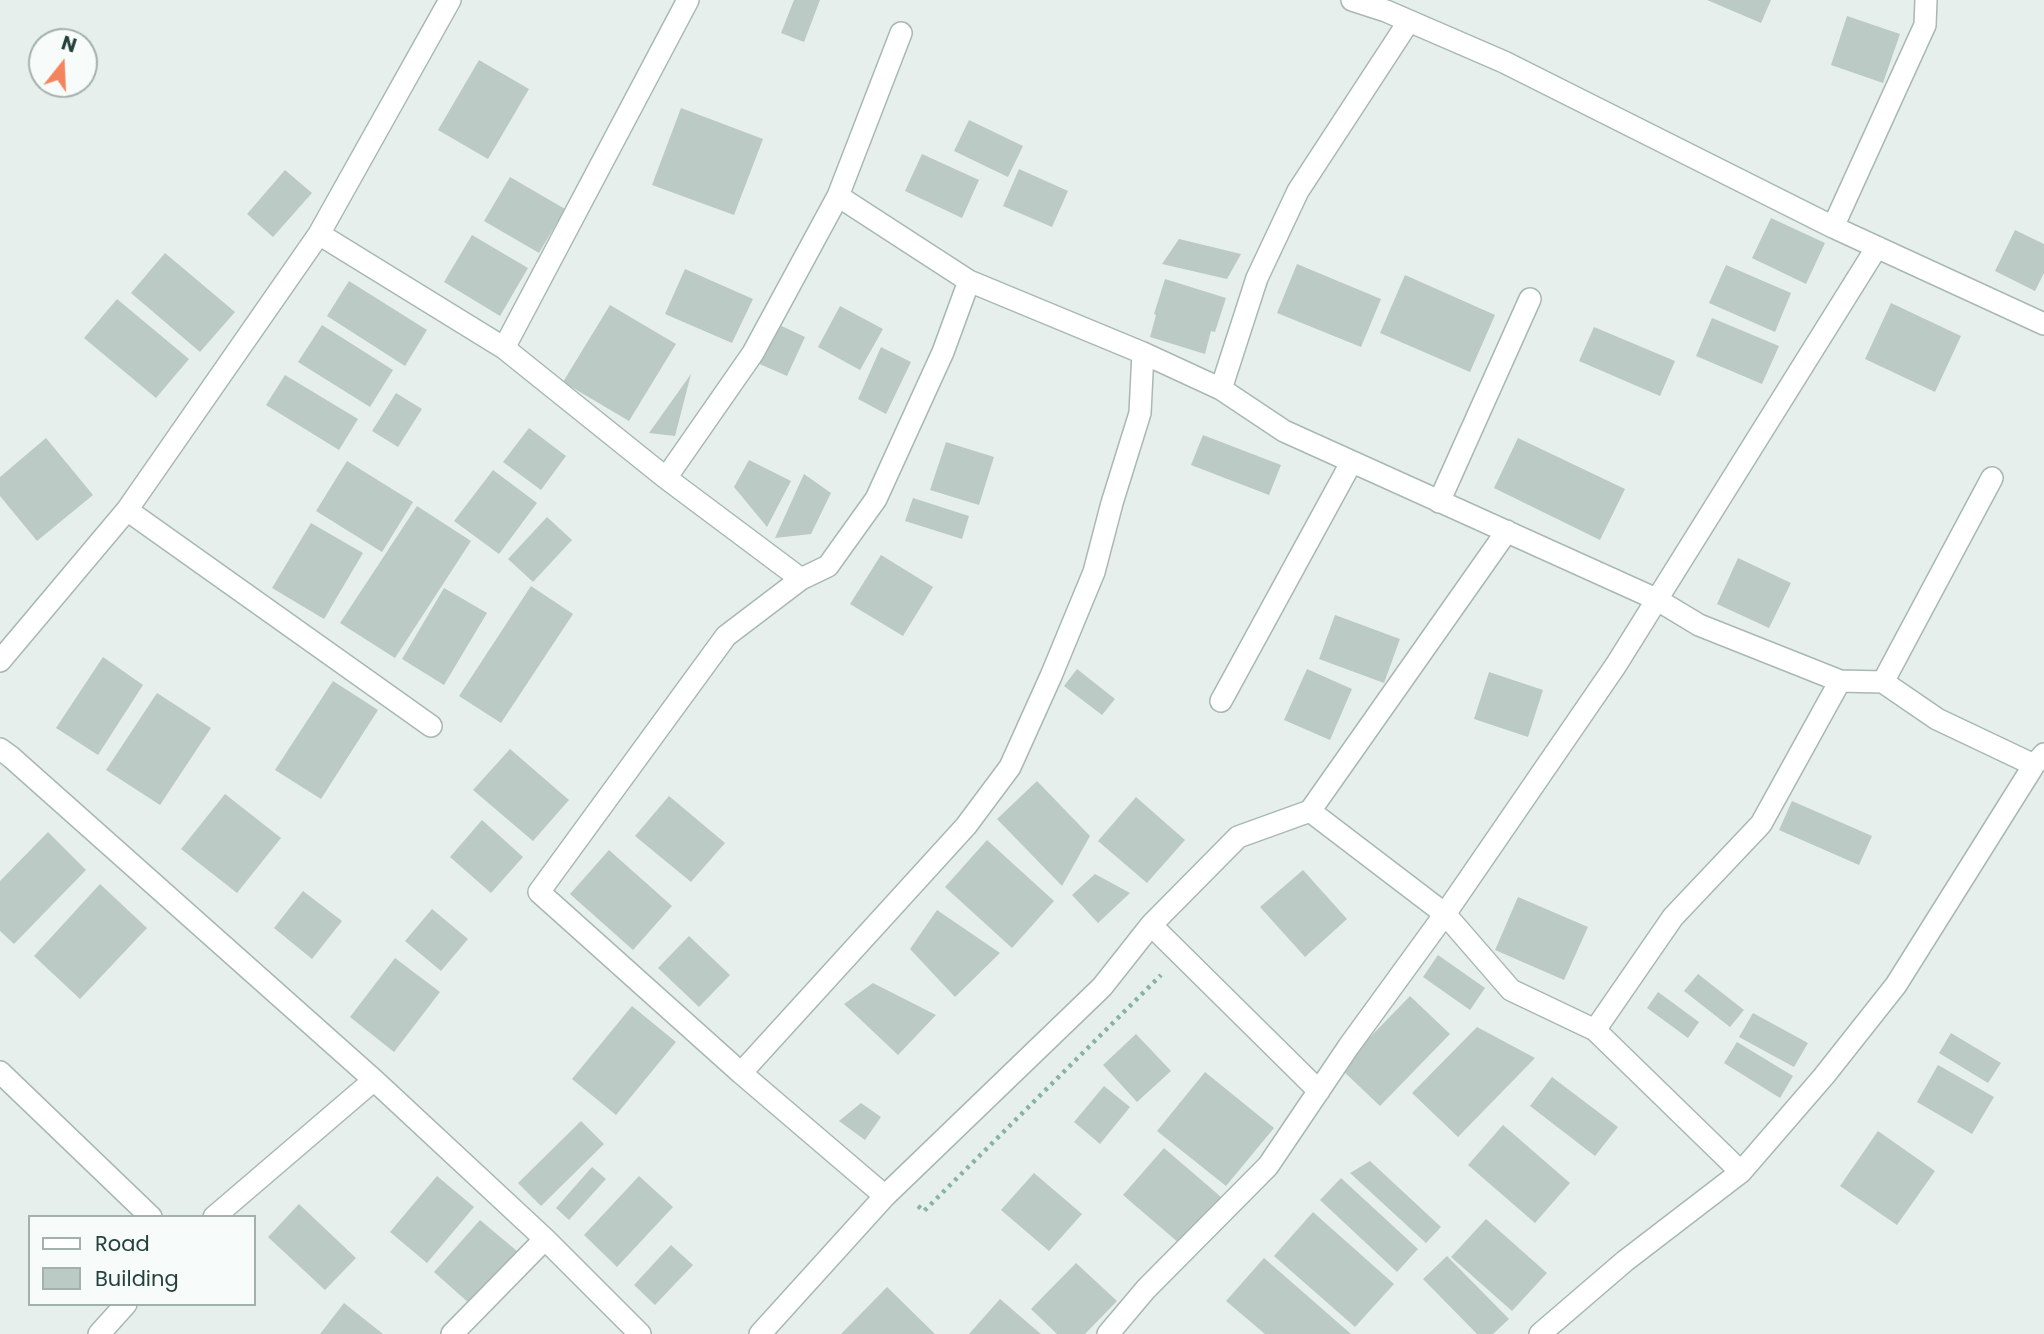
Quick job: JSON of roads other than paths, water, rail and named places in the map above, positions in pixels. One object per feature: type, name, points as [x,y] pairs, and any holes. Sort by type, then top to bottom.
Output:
[{"type":"street","points":[[0,661],[127,510],[319,234],[450,0]]},
{"type":"street","points":[[504,348],[688,0]]},
{"type":"street","points":[[1352,0],[1388,6],[1409,21],[1504,62],[1833,227],[2044,324]]},
{"type":"street","points":[[1833,227],[1925,25],[1926,0]]},
{"type":"street","points":[[1221,388],[1256,278],[1298,191],[1409,21]]},
{"type":"street","points":[[666,478],[753,353],[838,196],[901,33]]},
{"type":"street","points":[[838,196],[970,281],[1221,388],[1284,431],[1351,463],[1656,599],[1699,625],[1840,681],[1883,682],[1937,719],[2039,760],[1896,985],[1824,1076],[1741,1172],[1625,1261],[1540,1334]]},
{"type":"street","points":[[319,234],[504,348],[666,478],[801,579]]},
{"type":"street","points":[[1108,1334],[1146,1290],[1268,1166],[1616,665],[1877,247]]},
{"type":"street","points":[[891,1190],[741,1073],[539,892],[726,636],[801,579],[828,566],[876,499],[943,352],[970,281]]},
{"type":"street","points":[[1439,502],[1530,299]]},
{"type":"street","points":[[741,1073],[966,826],[1010,767],[1094,572],[1140,414],[1143,353]]},
{"type":"street","points":[[1221,701],[1351,463]]},
{"type":"street","points":[[1883,682],[1992,478]]},
{"type":"street","points":[[127,510],[431,726]]},
{"type":"street","points":[[760,1334],[891,1190],[1102,987],[1151,925],[1238,838],[1310,811],[1507,531]]},
{"type":"street","points":[[1595,1030],[1673,917],[1761,824],[1840,681]]},
{"type":"street","points":[[4,758],[374,1080],[545,1239],[640,1334]]},
{"type":"street","points":[[1310,811],[1445,914],[1511,990],[1595,1030],[1741,1172]]},
{"type":"street","points":[[1151,925],[1319,1091]]},
{"type":"street","points":[[0,1072],[148,1215]]},
{"type":"street","points":[[216,1215],[374,1080]]},
{"type":"street","points":[[452,1334],[545,1239]]},
{"type":"street","points":[[99,1334],[124,1306]]}]
